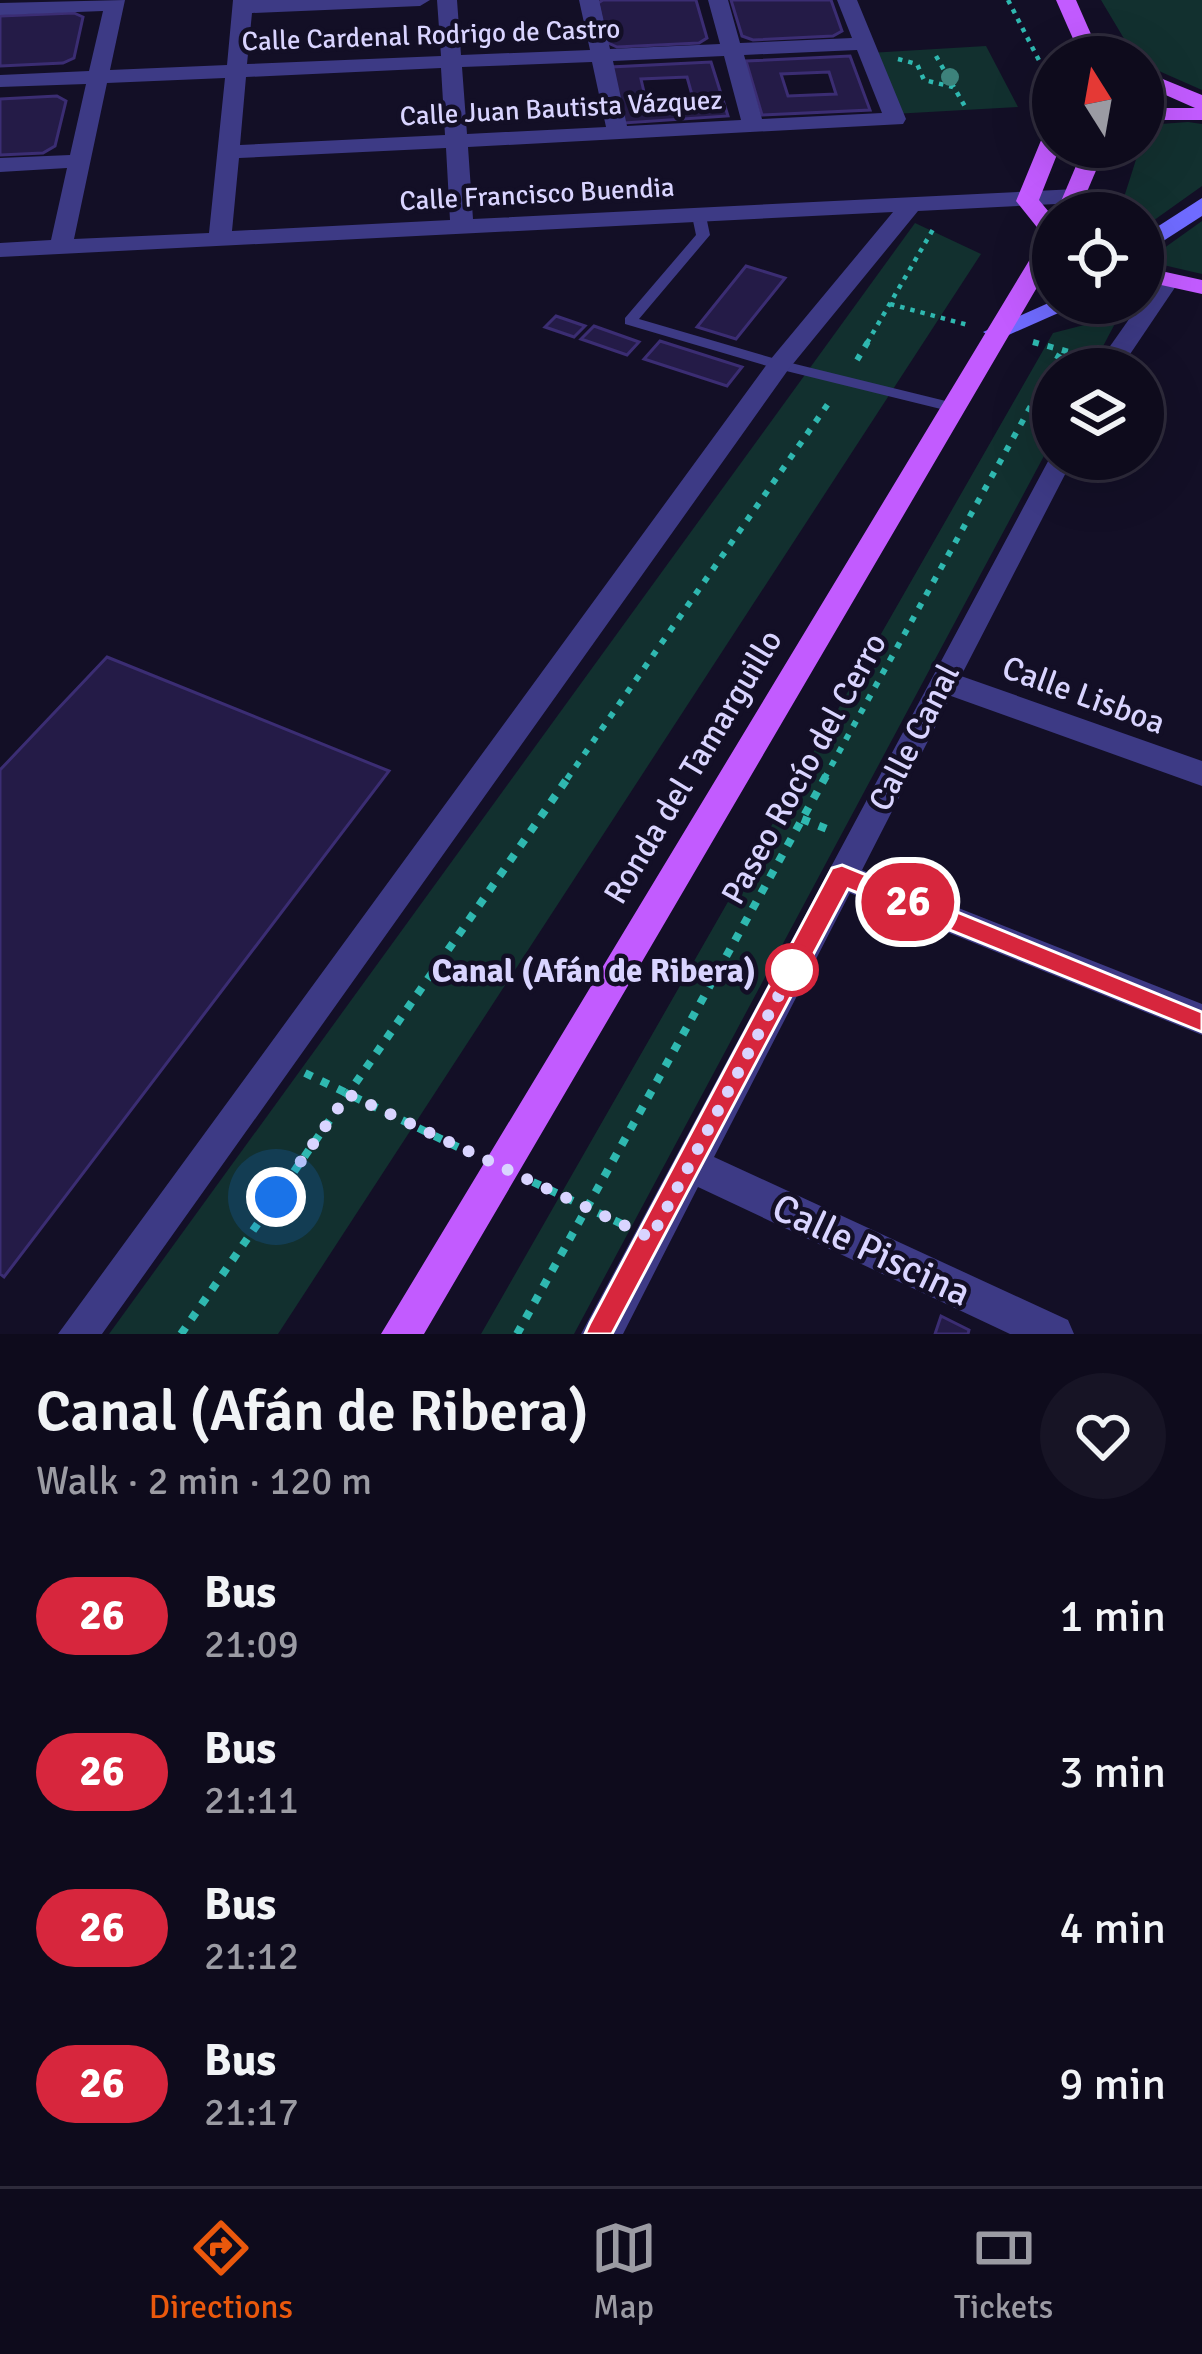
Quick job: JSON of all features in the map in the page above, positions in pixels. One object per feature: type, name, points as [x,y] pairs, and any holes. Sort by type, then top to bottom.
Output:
[{"type":"main road","points":[[1066,0],[1085,36]]},
{"type":"main road","points":[[1164,86],[1202,103]]},
{"type":"main road","points":[[1164,114],[1202,114]]},
{"type":"main road","points":[[1032,208],[1027,201],[1034,168]]},
{"type":"main road","name":"Ronda del Tamarguillo","points":[[401,1334],[1032,270]]},
{"type":"main road","points":[[1164,280],[1202,287]]},
{"type":"street","points":[[220,240],[243,4],[419,0]]},
{"type":"street","points":[[447,0],[462,227]]},
{"type":"street","points":[[589,0],[618,132]]},
{"type":"street","points":[[718,0],[753,125]]},
{"type":"street","points":[[847,0],[868,51]]},
{"type":"street","points":[[0,9],[114,2],[61,247]]},
{"type":"street","name":"Calle Cardenal Rodrigo de Castro","points":[[0,81],[601,54],[868,51]]},
{"type":"street","name":"Calle Juan Bautista Vázquez","points":[[229,152],[895,119],[868,51]]},
{"type":"street","points":[[0,165],[80,161]]},
{"type":"street","name":"Calle Francisco Buendia","points":[[0,250],[699,216],[924,212],[1032,201]]},
{"type":"street","points":[[1164,232],[1202,205]]},
{"type":"street","points":[[78,1334],[779,365],[924,212]]},
{"type":"street","points":[[994,332],[1032,317]]},
{"type":"street","name":"Calle Canal","points":[[601,1334],[1049,480]]},
{"type":"street","name":"Calle Lisboa","points":[[942,681],[1202,774]]},
{"type":"street","points":[[842,876],[1202,1021]]},
{"type":"street","name":"Calle Piscina","points":[[690,1164],[1054,1334]]},
{"type":"lane","points":[[699,216],[703,235],[630,321],[779,365],[952,407]]},
{"type":"path","points":[[1008,0],[1032,47]]},
{"type":"path","points":[[868,51],[917,64],[924,80],[953,87]]},
{"type":"path","points":[[936,56],[967,110]]},
{"type":"path","points":[[851,370],[924,212]]},
{"type":"path","points":[[181,1334],[836,393]]},
{"type":"path","name":"Paseo Rocío del Cerro","points":[[517,1334],[1032,404]]},
{"type":"path","points":[[279,1060],[651,1238]]},
{"type":"green space","points":[[1101,0],[1202,0],[1202,90],[1164,73],[1164,36],[1122,36]]},
{"type":"green space","points":[[986,46],[1018,107],[893,114],[869,53]]},
{"type":"green space","points":[[1164,124],[1202,124],[1202,186],[1164,213],[1164,192],[1126,192],[1133,168],[1164,168]]},
{"type":"green space","points":[[1202,221],[1202,274],[1164,265],[1164,248]]},
{"type":"green space","points":[[915,223],[981,254],[278,1334],[109,1334]]},
{"type":"green space","points":[[1088,324],[1115,324],[1102,348],[1044,348],[1053,333]]},
{"type":"green space","points":[[1032,370],[1032,478],[574,1334],[481,1334]]},
{"type":"building","points":[[696,0],[707,38],[699,43],[617,47],[606,42],[598,3]]},
{"type":"building","points":[[731,0],[831,0],[842,31],[833,36],[753,40],[742,36]]},
{"type":"building","points":[[74,13],[83,17],[74,58],[63,63],[0,66],[0,16]]},
{"type":"building","points":[[850,56],[870,110],[762,115],[746,61]],"holes":[[[829,72],[836,94],[788,96],[781,74]]]},
{"type":"building","points":[[711,62],[728,116],[624,123],[611,67]],"holes":[[[687,77],[694,102],[647,105],[641,79]]]},
{"type":"building","points":[[57,96],[66,101],[55,146],[43,153],[0,155],[0,99]]},
{"type":"building","points":[[746,266],[785,278],[736,339],[697,327]]},
{"type":"building","points":[[556,316],[585,326],[574,337],[545,327]]},
{"type":"building","points":[[594,326],[639,342],[627,355],[581,339]]},
{"type":"building","points":[[660,341],[742,367],[727,386],[644,359]]},
{"type":"building","points":[[107,657],[389,771],[4,1277],[0,1274],[0,770]]},
{"type":"building","points":[[941,1316],[969,1330],[968,1334],[935,1334]]},
{"type":"bus line","name":"26","points":[[601,1334],[842,876],[1202,1020]]},
{"type":"place","name":"Canal (Afán de Ribera)","points":[[792,970]]},
{"type":"route","points":[[276,1197],[348,1094],[651,1238],[792,970]]}]
